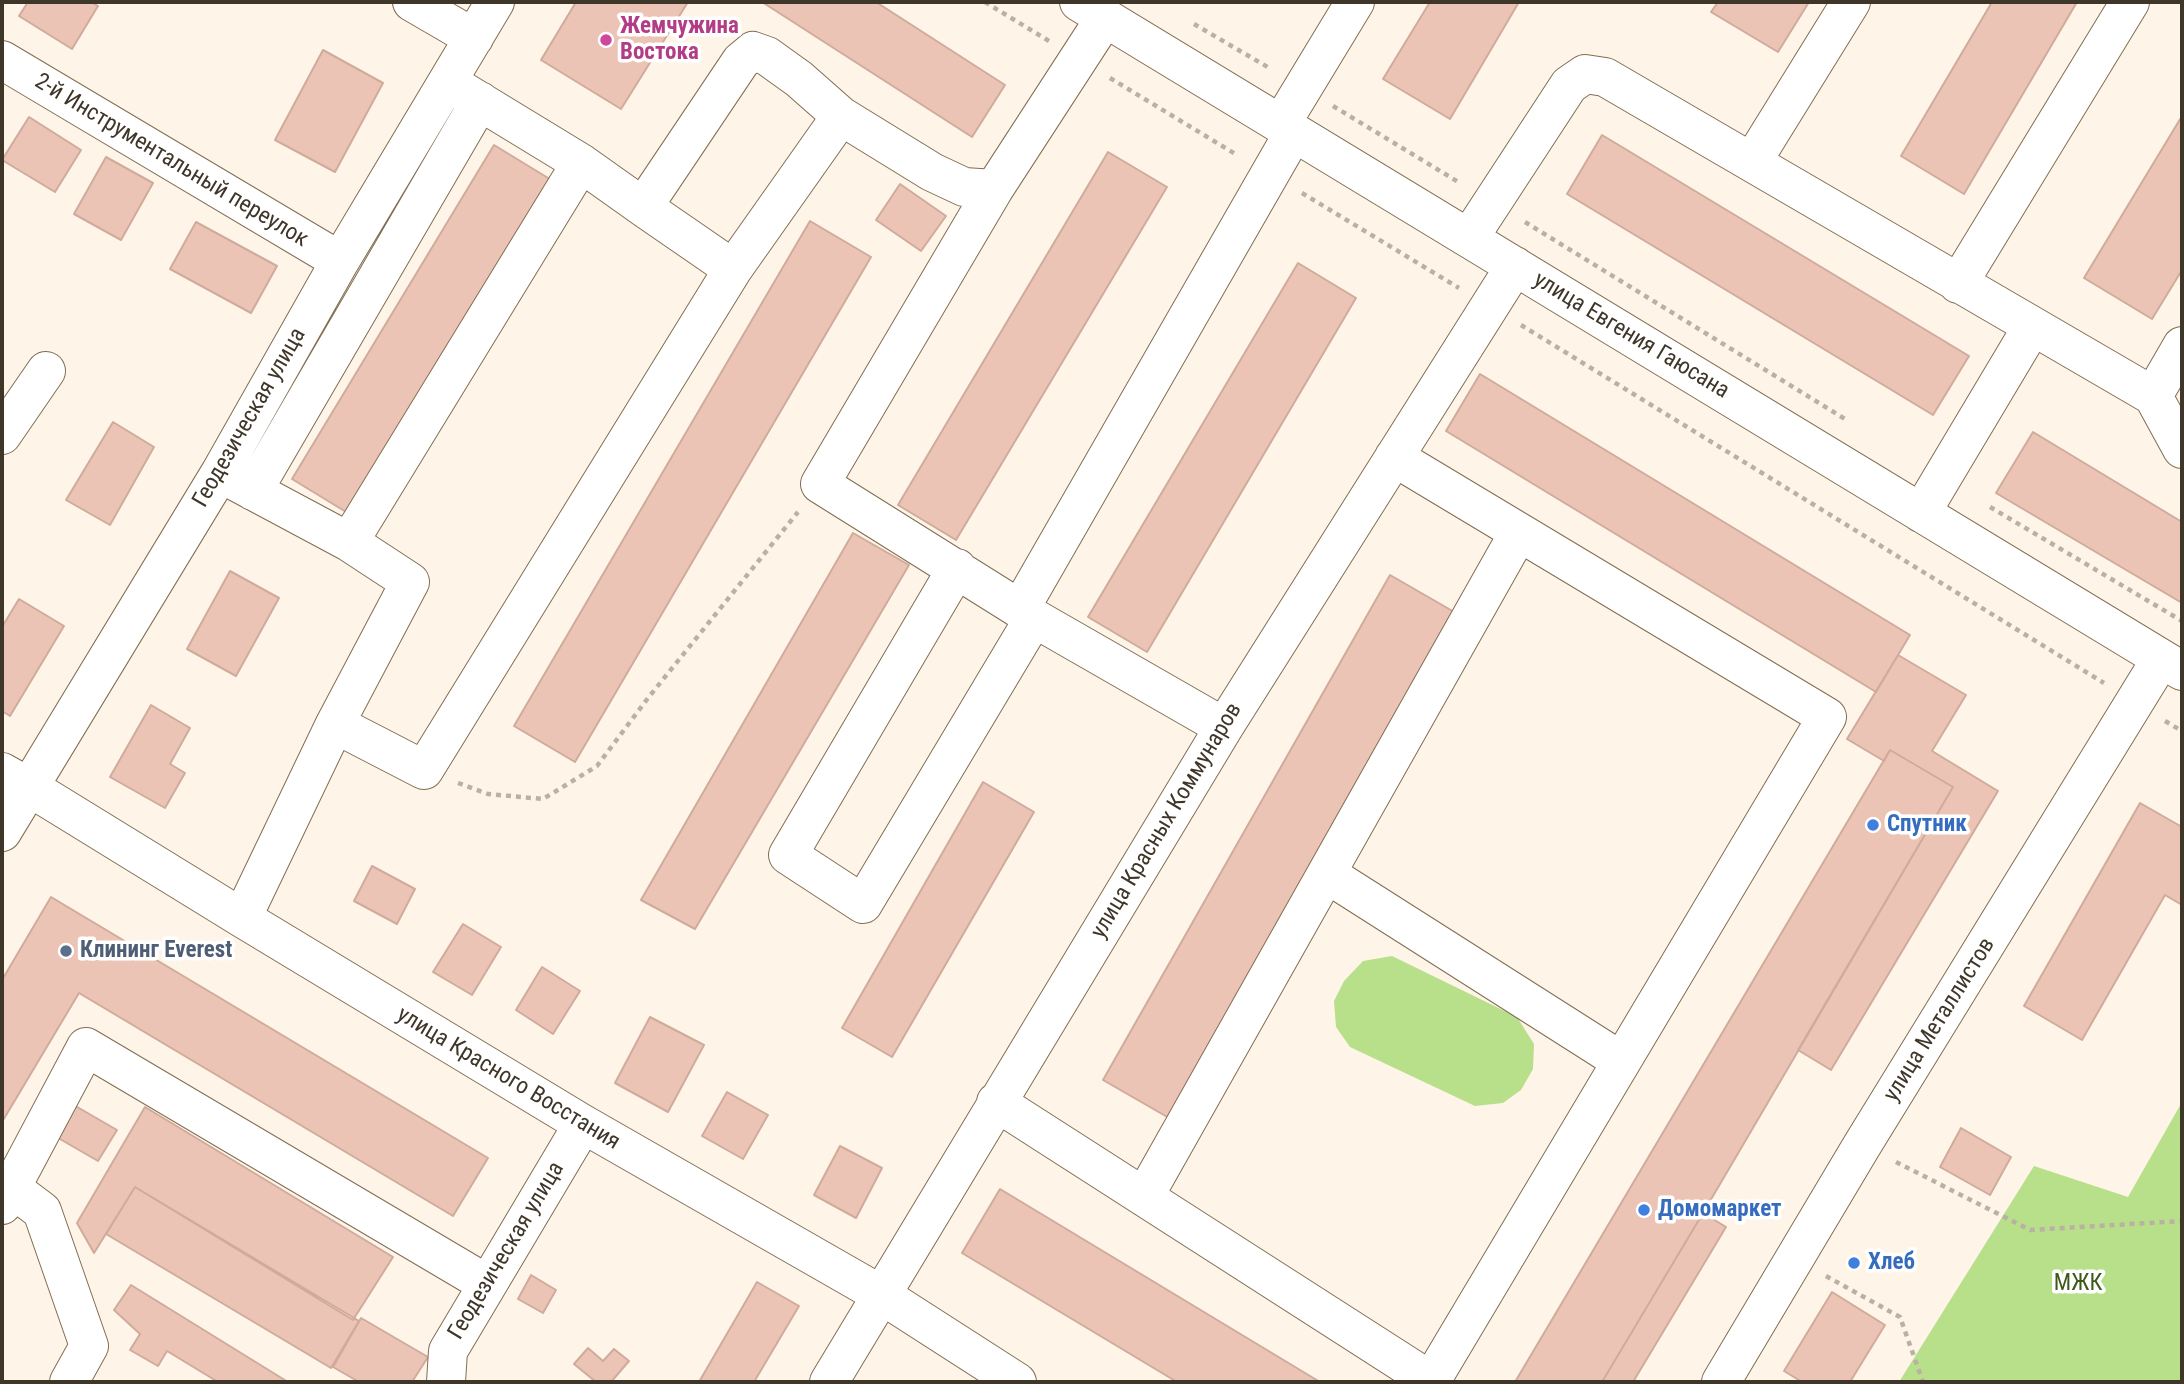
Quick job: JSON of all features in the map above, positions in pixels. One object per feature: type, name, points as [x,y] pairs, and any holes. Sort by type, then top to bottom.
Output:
[{"type":"street","points":[[412,2],[474,38]]},
{"type":"street","name":"Геодезическая улица","points":[[2,832],[16,779],[236,482],[340,261],[495,2]]},
{"type":"street","points":[[957,568],[788,855],[863,904],[1270,174],[1303,88],[1354,2]]},
{"type":"street","points":[[1752,162],[1851,2]]},
{"type":"street","points":[[1958,284],[2130,2]]},
{"type":"street","points":[[1092,10],[1078,59],[994,189],[820,484],[1027,613],[1224,727]]},
{"type":"street","name":"улица Евгения Гаюсана","points":[[1092,10],[2172,665]]},
{"type":"street","points":[[643,207],[741,61],[753,51],[767,56],[799,79],[841,116],[932,172],[964,187],[994,189]]},
{"type":"street","name":"2-й Инструментальный переулок","points":[[2,60],[340,261]]},
{"type":"street","points":[[1469,238],[1569,85],[1585,74],[1605,77],[2153,396],[2182,449]]},
{"type":"street","points":[[448,82],[581,163],[733,269]]},
{"type":"street","points":[[242,918],[335,724],[410,582],[349,542],[236,482],[480,101]]},
{"type":"street","points":[[335,724],[424,770],[733,269],[841,116]]},
{"type":"street","points":[[349,542],[581,163]]},
{"type":"street","name":"улица Красных Коммунаров","points":[[829,1382],[1224,727],[1515,266]]},
{"type":"street","points":[[1921,513],[2032,327]]},
{"type":"street","points":[[2153,396],[2182,346]]},
{"type":"street","points":[[2,435],[46,371]]},
{"type":"street","points":[[996,1102],[1431,1381],[1826,717],[1394,457]]},
{"type":"street","points":[[1144,1197],[1519,533]]},
{"type":"street","name":"улица Металлистов","points":[[1721,1382],[1861,1147],[2135,702],[2172,665]]},
{"type":"street","name":"улица Красного Восстания","points":[[16,779],[583,1124],[880,1294],[1017,1382]]},
{"type":"street","points":[[1327,874],[1622,1060]]},
{"type":"street","points":[[69,1382],[89,1346],[41,1211],[5,1191],[86,1047],[487,1284]]},
{"type":"street","name":"Геодезическая улица","points":[[446,1382],[447,1351],[583,1124]]},
{"type":"path","points":[[985,2],[1490,306],[2182,731]]},
{"type":"path","points":[[1189,22],[1492,202],[1847,420]]},
{"type":"path","points":[[424,770],[488,794],[543,799],[597,766],[648,698],[820,484]]},
{"type":"path","points":[[1989,507],[2182,621]]},
{"type":"path","points":[[1861,1147],[1888,1163],[1894,1160],[2030,1230],[2182,1221]]},
{"type":"path","points":[[1825,1271],[1825,1275],[1900,1317],[1923,1382]]},
{"type":"green space","points":[[1392,956],[1517,1017],[1534,1044],[1533,1069],[1521,1090],[1503,1103],[1475,1106],[1350,1047],[1336,1027],[1334,1001],[1344,981],[1363,961]]},
{"type":"green space","name":"МЖК","points":[[2182,1102],[2182,1382],[1899,1382],[2034,1166],[2128,1197]]},
{"type":"building","points":[[28,2],[91,2],[98,6],[72,49],[19,16]]},
{"type":"building","points":[[576,2],[688,2],[621,109],[541,60]]},
{"type":"building","points":[[762,2],[876,2],[1005,85],[972,137]]},
{"type":"building","points":[[1430,2],[1519,2],[1450,119],[1383,79]]},
{"type":"building","points":[[1718,2],[1809,2],[1778,52],[1711,12]]},
{"type":"building","points":[[1992,2],[2077,2],[1964,194],[1901,156]]},
{"type":"building","points":[[323,50],[383,83],[335,172],[275,140]]},
{"type":"building","points":[[2182,116],[2182,270],[2152,319],[2084,278]]},
{"type":"building","points":[[29,117],[81,150],[55,192],[2,160]]},
{"type":"building","points":[[1602,135],[1969,356],[1933,415],[1567,194]]},
{"type":"building","points":[[494,145],[553,181],[351,515],[292,479]]},
{"type":"building","points":[[1108,152],[1167,187],[956,540],[898,505]]},
{"type":"building","points":[[106,157],[153,183],[121,240],[74,214]]},
{"type":"building","points":[[900,184],[946,216],[921,251],[876,220]]},
{"type":"building","points":[[810,221],[871,257],[575,762],[514,726]]},
{"type":"building","points":[[196,222],[277,266],[251,313],[170,269]]},
{"type":"building","points":[[1298,263],[1356,298],[1147,652],[1088,617]]},
{"type":"building","points":[[1480,374],[1910,635],[1876,692],[1446,431]]},
{"type":"building","points":[[113,422],[154,447],[110,525],[66,500]]},
{"type":"building","points":[[2033,432],[2182,522],[2182,603],[1996,493]]},
{"type":"building","points":[[853,533],[909,565],[695,929],[641,900]]},
{"type":"building","points":[[230,571],[279,598],[236,676],[187,649]]},
{"type":"building","points":[[1390,575],[1456,613],[1169,1118],[1103,1080]]},
{"type":"building","points":[[19,599],[64,626],[10,716],[2,711],[2,627]]},
{"type":"building","points":[[1898,655],[1966,695],[1932,751],[1998,791],[1831,1070],[1798,1050],[1953,787],[1890,750],[1884,761],[1847,739]]},
{"type":"building","points":[[151,705],[190,728],[170,764],[185,773],[165,808],[110,777]]},
{"type":"building","points":[[1890,750],[1953,787],[1703,1213],[1602,1382],[1515,1382]]},
{"type":"building","points":[[983,782],[1034,812],[892,1057],[842,1028]]},
{"type":"building","points":[[2140,803],[2182,827],[2182,905],[2165,895],[2082,1040],[2024,1006]]},
{"type":"building","points":[[372,866],[415,889],[397,924],[354,901]]},
{"type":"building","points":[[51,897],[488,1158],[453,1216],[79,993],[2,1122],[2,980]]},
{"type":"building","points":[[463,924],[501,947],[472,995],[433,972]]},
{"type":"building","points":[[542,967],[580,991],[553,1034],[516,1010]]},
{"type":"building","points":[[650,1017],[704,1045],[668,1112],[615,1083]]},
{"type":"building","points":[[727,1092],[768,1115],[743,1159],[702,1136]]},
{"type":"building","points":[[72,1104],[117,1130],[98,1161],[53,1135]]},
{"type":"building","points":[[145,1107],[393,1257],[353,1320],[135,1187],[94,1253],[77,1223]]},
{"type":"building","points":[[1961,1128],[2011,1157],[1990,1195],[1940,1167]]},
{"type":"building","points":[[840,1146],[882,1168],[856,1218],[814,1195]]},
{"type":"building","points":[[135,1187],[359,1321],[331,1368],[106,1234]]},
{"type":"building","points":[[1000,1189],[1320,1382],[1177,1382],[962,1253]]},
{"type":"building","points":[[1703,1213],[1726,1227],[1633,1382],[1602,1382]]},
{"type":"building","points":[[531,1275],[556,1290],[543,1313],[518,1299]]},
{"type":"building","points":[[757,1282],[799,1306],[754,1382],[699,1382]]},
{"type":"building","points":[[131,1285],[288,1382],[218,1382],[167,1351],[158,1366],[130,1350],[140,1334],[114,1310]]},
{"type":"building","points":[[1832,1292],[1885,1325],[1850,1382],[1802,1382],[1784,1371]]},
{"type":"building","points":[[361,1318],[428,1357],[412,1382],[359,1382],[333,1367]]},
{"type":"building","points":[[588,1348],[603,1361],[614,1349],[629,1361],[611,1382],[596,1382],[574,1364]]},
{"type":"place","name":"Жемчужина Востока","points":[[606,40]]},
{"type":"place","name":"Спутник","points":[[1873,825]]},
{"type":"place","name":"Клининг Everest","points":[[66,951]]},
{"type":"place","name":"Домомаркет","points":[[1644,1210]]},
{"type":"place","name":"Хлеб","points":[[1854,1263]]}]
